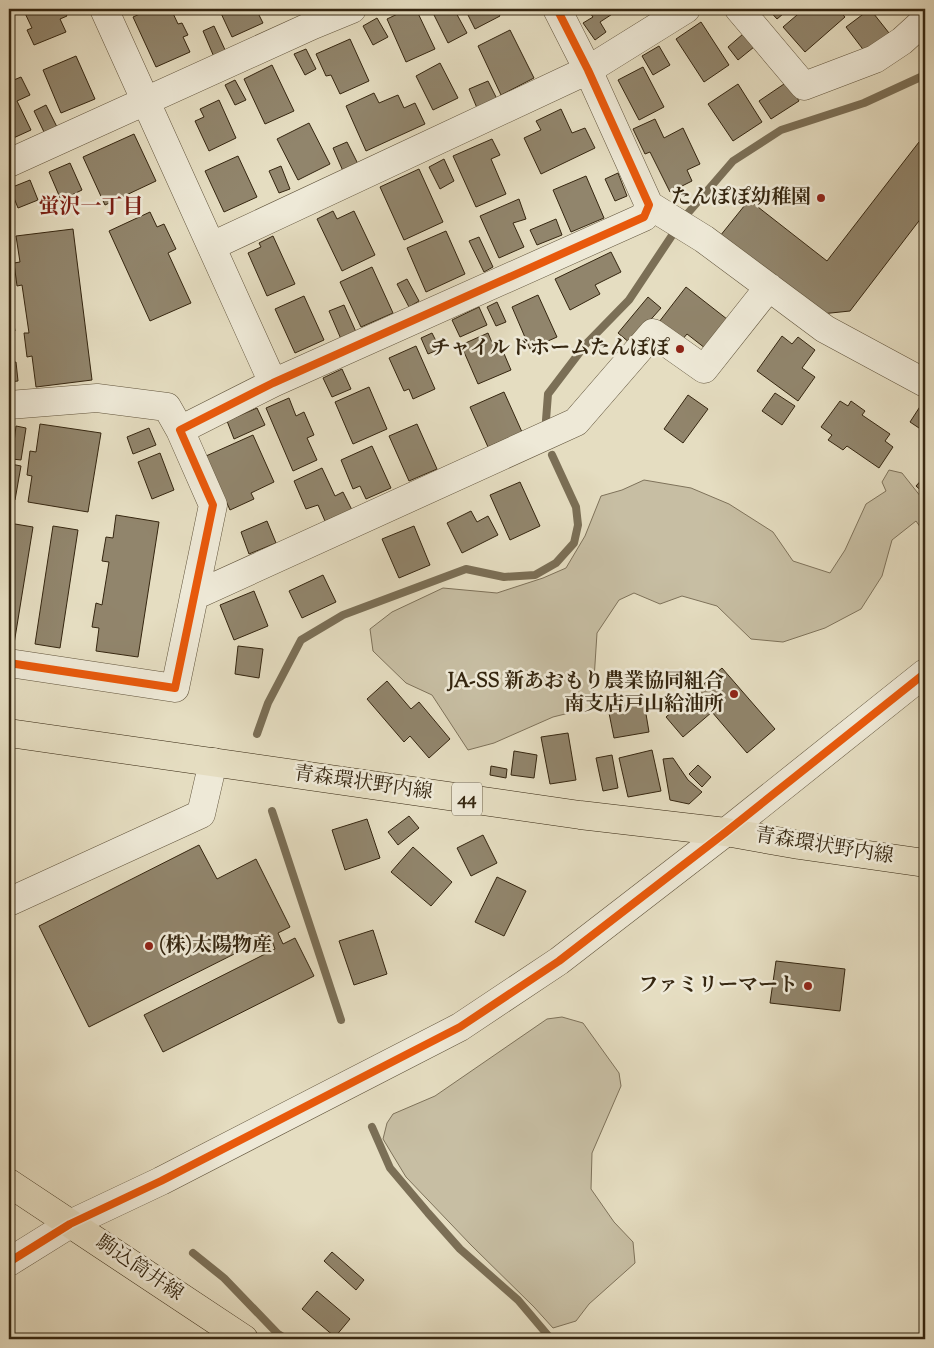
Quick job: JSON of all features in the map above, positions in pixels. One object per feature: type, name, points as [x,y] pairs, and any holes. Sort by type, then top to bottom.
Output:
[{"type":"main road","name":"青森環状野内線","points":[[9,733],[580,815],[726,832],[799,845],[925,863]]},
{"type":"main road","name":"駒込筒井線","points":[[9,1182],[244,1339]]},
{"type":"street","points":[[104,9],[273,383]]},
{"type":"street","points":[[9,163],[146,101],[309,17],[352,9]]},
{"type":"street","points":[[557,9],[588,70],[649,205],[704,239],[825,329],[925,383]]},
{"type":"street","points":[[212,246],[588,70],[686,9]]},
{"type":"street","points":[[739,9],[804,86],[875,59],[902,41],[925,20]]},
{"type":"street","points":[[180,430],[273,383],[644,217],[649,205]]},
{"type":"street","points":[[194,596],[576,422],[653,333],[704,369],[769,287]]},
{"type":"street","points":[[9,405],[97,398],[167,406],[180,430],[212,504],[175,688],[9,663]]},
{"type":"street","points":[[9,1262],[70,1224],[161,1181],[460,1027],[559,962],[925,673]]},
{"type":"street","points":[[11,901],[200,814],[213,762]]},
{"type":"street","points":[[9,1238],[70,1224]]},
{"type":"shaded area","points":[[889,470],[902,473],[925,502],[925,534],[916,521],[892,540],[882,576],[861,609],[825,628],[783,642],[751,639],[717,606],[682,596],[660,604],[634,593],[619,600],[597,633],[593,695],[573,712],[553,717],[494,743],[468,750],[432,695],[406,683],[373,651],[370,629],[392,612],[443,588],[497,593],[543,578],[566,568],[585,536],[601,496],[622,490],[644,480],[691,488],[729,504],[773,532],[793,561],[830,573],[845,550],[866,504],[886,491],[882,482]]},
{"type":"shaded area","points":[[562,1017],[583,1023],[619,1073],[621,1086],[592,1153],[591,1189],[614,1222],[633,1242],[635,1263],[589,1304],[576,1321],[553,1328],[406,1177],[383,1139],[387,1123],[393,1114],[435,1096],[547,1019]]},
{"type":"building","points":[[23,9],[63,9],[67,16],[60,19],[66,32],[34,45],[27,30],[32,28]]},
{"type":"building","points":[[151,9],[171,9],[178,24],[182,23],[188,35],[183,37],[190,52],[156,67],[133,17]]},
{"type":"building","points":[[219,9],[256,9],[263,23],[232,37]]},
{"type":"building","points":[[408,9],[416,9],[435,49],[406,62],[387,19]]},
{"type":"building","points":[[431,9],[454,9],[467,33],[448,43]]},
{"type":"building","points":[[465,9],[496,9],[500,16],[475,29]]},
{"type":"building","points":[[587,9],[620,9],[600,22],[606,32],[595,40],[583,23],[593,17]]},
{"type":"building","points":[[768,9],[789,9],[777,19]]},
{"type":"building","points":[[804,9],[838,9],[845,17],[805,52],[783,27]]},
{"type":"building","points":[[870,9],[889,33],[865,52],[846,27]]},
{"type":"building","points":[[377,18],[388,37],[373,45],[363,26]]},
{"type":"building","points":[[701,22],[729,65],[704,82],[676,39]]},
{"type":"building","points":[[214,26],[226,52],[214,57],[203,31]]},
{"type":"building","points":[[510,30],[534,78],[501,95],[478,46]]},
{"type":"building","points":[[743,34],[754,47],[738,60],[728,47]]},
{"type":"building","points":[[350,39],[369,81],[340,94],[331,75],[326,76],[316,54]]},
{"type":"building","points":[[659,46],[670,65],[653,75],[642,56]]},
{"type":"building","points":[[306,49],[316,69],[305,75],[294,54]]},
{"type":"building","points":[[76,56],[95,99],[61,113],[43,70]]},
{"type":"building","points":[[440,63],[458,98],[433,110],[416,76]]},
{"type":"building","points":[[272,65],[294,111],[265,124],[244,79]]},
{"type":"building","points":[[643,67],[664,107],[639,120],[618,80]]},
{"type":"building","points":[[21,77],[30,95],[17,101],[31,130],[9,140],[9,82]]},
{"type":"building","points":[[235,80],[246,100],[235,105],[225,85]]},
{"type":"building","points":[[488,81],[497,99],[477,108],[469,89]]},
{"type":"building","points":[[787,82],[799,101],[771,119],[759,101]]},
{"type":"building","points":[[738,84],[762,122],[733,141],[708,104]]},
{"type":"building","points":[[374,93],[379,103],[398,95],[404,108],[415,103],[425,124],[366,151],[346,106]]},
{"type":"building","points":[[219,100],[236,138],[209,151],[195,121],[204,117],[200,109]]},
{"type":"building","points":[[46,105],[57,127],[44,132],[34,111]]},
{"type":"building","points":[[561,109],[572,133],[585,128],[595,148],[541,174],[524,138],[541,130],[536,121]]},
{"type":"building","points":[[655,119],[664,138],[683,128],[700,164],[687,170],[692,181],[670,192],[650,152],[645,154],[633,129]]},
{"type":"building","points":[[309,123],[330,164],[298,180],[277,139]]},
{"type":"building","points":[[134,134],[156,181],[105,205],[83,157]]},
{"type":"building","points":[[492,139],[500,155],[491,159],[506,194],[476,207],[453,156]]},
{"type":"building","points":[[347,142],[358,164],[343,171],[333,148]]},
{"type":"building","points":[[919,142],[925,147],[925,213],[850,311],[821,314],[720,236],[749,200],[827,261]]},
{"type":"building","points":[[238,156],[257,197],[224,212],[205,171]]},
{"type":"building","points":[[444,159],[454,181],[440,189],[429,167]]},
{"type":"building","points":[[70,163],[82,190],[61,200],[49,172]]},
{"type":"building","points":[[281,166],[290,189],[279,193],[269,171]]},
{"type":"building","points":[[419,169],[443,222],[404,240],[380,187]]},
{"type":"building","points":[[618,173],[627,196],[615,201],[605,179]]},
{"type":"building","points":[[586,176],[604,218],[571,232],[553,190]]},
{"type":"building","points":[[30,180],[38,200],[18,208],[10,188]]},
{"type":"building","points":[[519,199],[526,219],[513,223],[524,247],[499,258],[480,216]]},
{"type":"building","points":[[333,211],[337,219],[354,211],[375,255],[342,271],[317,219]]},
{"type":"building","points":[[150,212],[157,227],[164,224],[176,249],[168,253],[191,303],[150,321],[109,231]]},
{"type":"building","points":[[556,219],[562,235],[537,245],[530,230]]},
{"type":"building","points":[[73,229],[92,380],[36,387],[32,356],[27,357],[24,333],[29,333],[22,285],[17,286],[14,263],[20,262],[16,236]]},
{"type":"building","points":[[446,231],[465,274],[426,292],[407,248]]},
{"type":"building","points":[[273,236],[295,284],[267,296],[248,253],[261,247],[259,243]]},
{"type":"building","points":[[479,237],[493,267],[484,272],[469,241]]},
{"type":"building","points":[[611,252],[621,272],[595,285],[600,294],[570,310],[555,279]]},
{"type":"building","points":[[372,267],[393,313],[361,327],[340,282]]},
{"type":"building","points":[[407,279],[419,301],[409,307],[397,284]]},
{"type":"building","points":[[686,287],[732,323],[710,352],[687,334],[682,340],[659,322]]},
{"type":"building","points":[[9,294],[15,331],[9,332]]},
{"type":"building","points":[[538,295],[557,337],[530,349],[512,307]]},
{"type":"building","points":[[304,296],[324,340],[295,353],[275,309]]},
{"type":"building","points":[[648,297],[661,308],[630,343],[618,333]]},
{"type":"building","points":[[497,302],[506,322],[496,326],[487,307]]},
{"type":"building","points":[[344,305],[356,332],[341,339],[329,311]]},
{"type":"building","points":[[479,307],[487,325],[460,337],[452,320]]},
{"type":"building","points":[[432,333],[440,349],[428,354],[421,338]]},
{"type":"building","points":[[488,333],[496,352],[502,349],[511,370],[478,384],[461,345]]},
{"type":"building","points":[[782,336],[792,344],[798,337],[815,350],[802,368],[815,377],[798,401],[757,371]]},
{"type":"building","points":[[416,346],[435,389],[413,399],[409,389],[404,391],[389,358]]},
{"type":"building","points":[[16,362],[18,381],[9,382],[9,363]]},
{"type":"building","points":[[342,369],[351,389],[332,397],[323,378]]},
{"type":"building","points":[[369,387],[387,429],[353,444],[335,402]]},
{"type":"building","points":[[504,392],[522,432],[488,447],[470,407]]},
{"type":"building","points":[[775,393],[795,406],[782,425],[762,411]]},
{"type":"building","points":[[688,395],[708,409],[683,443],[664,429]]},
{"type":"building","points":[[289,398],[296,416],[304,412],[314,435],[307,438],[317,460],[293,471],[266,408]]},
{"type":"building","points":[[840,401],[848,406],[851,401],[865,411],[862,415],[890,434],[885,441],[893,447],[879,468],[847,446],[843,450],[828,440],[832,435],[821,427]]},
{"type":"building","points":[[921,405],[925,408],[925,432],[910,422]]},
{"type":"building","points":[[257,408],[265,425],[234,439],[227,421]]},
{"type":"building","points":[[40,424],[101,433],[88,512],[28,502],[32,476],[27,475],[30,451],[36,452]]},
{"type":"building","points":[[417,424],[437,469],[409,481],[389,436]]},
{"type":"building","points":[[16,426],[26,428],[21,460],[12,459]]},
{"type":"building","points":[[149,428],[156,445],[133,454],[127,437]]},
{"type":"building","points":[[253,435],[274,482],[251,493],[254,499],[230,510],[206,456]]},
{"type":"building","points":[[372,446],[391,488],[366,499],[360,486],[353,489],[341,460]]},
{"type":"building","points":[[160,453],[174,490],[152,499],[138,462]]},
{"type":"building","points":[[11,464],[21,466],[15,500],[9,499]]},
{"type":"building","points":[[322,468],[335,496],[343,492],[352,510],[325,521],[318,505],[306,509],[294,481]]},
{"type":"building","points":[[925,476],[925,494],[916,486]]},
{"type":"building","points":[[520,482],[540,526],[510,540],[490,495]]},
{"type":"building","points":[[471,511],[477,522],[488,516],[498,535],[462,553],[447,523]]},
{"type":"building","points":[[116,515],[159,522],[138,657],[96,651],[99,628],[92,627],[96,603],[102,605],[109,562],[102,561],[106,537],[113,538]]},
{"type":"building","points":[[267,521],[276,543],[249,554],[241,532]]},
{"type":"building","points":[[9,523],[33,527],[14,644],[9,643]]},
{"type":"building","points":[[53,526],[78,530],[60,648],[35,644]]},
{"type":"building","points":[[414,526],[430,565],[399,578],[382,539]]},
{"type":"building","points":[[323,575],[336,602],[302,618],[289,591]]},
{"type":"building","points":[[254,591],[268,626],[234,640],[220,605]]},
{"type":"building","points":[[238,646],[263,649],[259,678],[235,674]]},
{"type":"building","points":[[722,668],[775,729],[747,753],[712,712],[683,737],[666,717]]},
{"type":"building","points":[[387,681],[411,709],[419,702],[450,739],[429,758],[410,736],[404,742],[367,699]]},
{"type":"building","points":[[644,702],[649,732],[614,738],[608,708]]},
{"type":"building","points":[[568,733],[576,780],[550,784],[541,737]]},
{"type":"building","points":[[652,750],[661,791],[628,797],[619,758]]},
{"type":"building","points":[[514,751],[537,755],[534,778],[511,775]]},
{"type":"building","points":[[612,755],[618,788],[603,791],[596,758]]},
{"type":"building","points":[[673,758],[688,780],[702,792],[689,804],[670,800],[663,759]]},
{"type":"building","points":[[698,765],[711,777],[702,787],[689,774]]},
{"type":"building","points":[[491,766],[507,769],[506,778],[490,775]]},
{"type":"building","points":[[409,816],[419,828],[398,845],[388,832]]},
{"type":"building","points":[[367,819],[380,858],[345,870],[332,830]]},
{"type":"building","points":[[483,835],[497,863],[471,876],[457,848]]},
{"type":"building","name":"(株)太陽物産","points":[[199,845],[217,879],[256,859],[290,927],[278,933],[283,944],[295,938],[314,976],[163,1052],[144,1015],[275,949],[270,936],[89,1027],[39,926]]},
{"type":"building","points":[[413,847],[452,882],[431,906],[391,872]]},
{"type":"building","points":[[497,877],[526,891],[504,936],[475,922]]},
{"type":"building","points":[[373,930],[387,974],[354,985],[339,941]]},
{"type":"building","name":"ファミリーマート","points":[[776,961],[845,969],[840,1011],[770,1003]]},
{"type":"building","points":[[332,1252],[364,1280],[356,1290],[324,1261]]},
{"type":"building","points":[[317,1291],[350,1319],[335,1337],[302,1309]]},
{"type":"waterway","points":[[688,213],[733,161],[781,130],[864,103],[925,75]]},
{"type":"waterway","points":[[546,420],[548,394],[586,344],[629,300],[673,234]]},
{"type":"waterway","points":[[257,734],[268,703],[301,640],[343,615],[466,569],[504,577],[535,575],[556,563],[574,543],[578,525],[576,507],[552,455]]},
{"type":"waterway","points":[[272,811],[341,1020]]},
{"type":"waterway","points":[[372,1127],[390,1168],[460,1249],[518,1300],[551,1339]]},
{"type":"waterway","points":[[193,1253],[224,1278],[278,1334],[286,1339]]},
{"type":"cycle path","points":[[9,663],[175,688],[213,505],[180,430],[273,383],[644,217],[649,205],[588,70],[557,9]]},
{"type":"cycle path","points":[[9,1262],[70,1224],[161,1181],[460,1027],[559,961],[726,832],[925,673]]},
{"type":"place","name":"たんぽぽ幼稚園","points":[[821,198]]},
{"type":"place","name":"チャイルドホームたんぽぽ","points":[[680,349]]},
{"type":"place","name":"JA-SS 新あおもり農業協同組合 南支店戸山給油所","points":[[734,694]]},
{"type":"place","name":"(株)太陽物産","points":[[149,946]]},
{"type":"place","name":"ファミリーマート","points":[[808,986]]},
{"type":"district","name":"蛍沢一丁目","points":[[91,208]]}]
